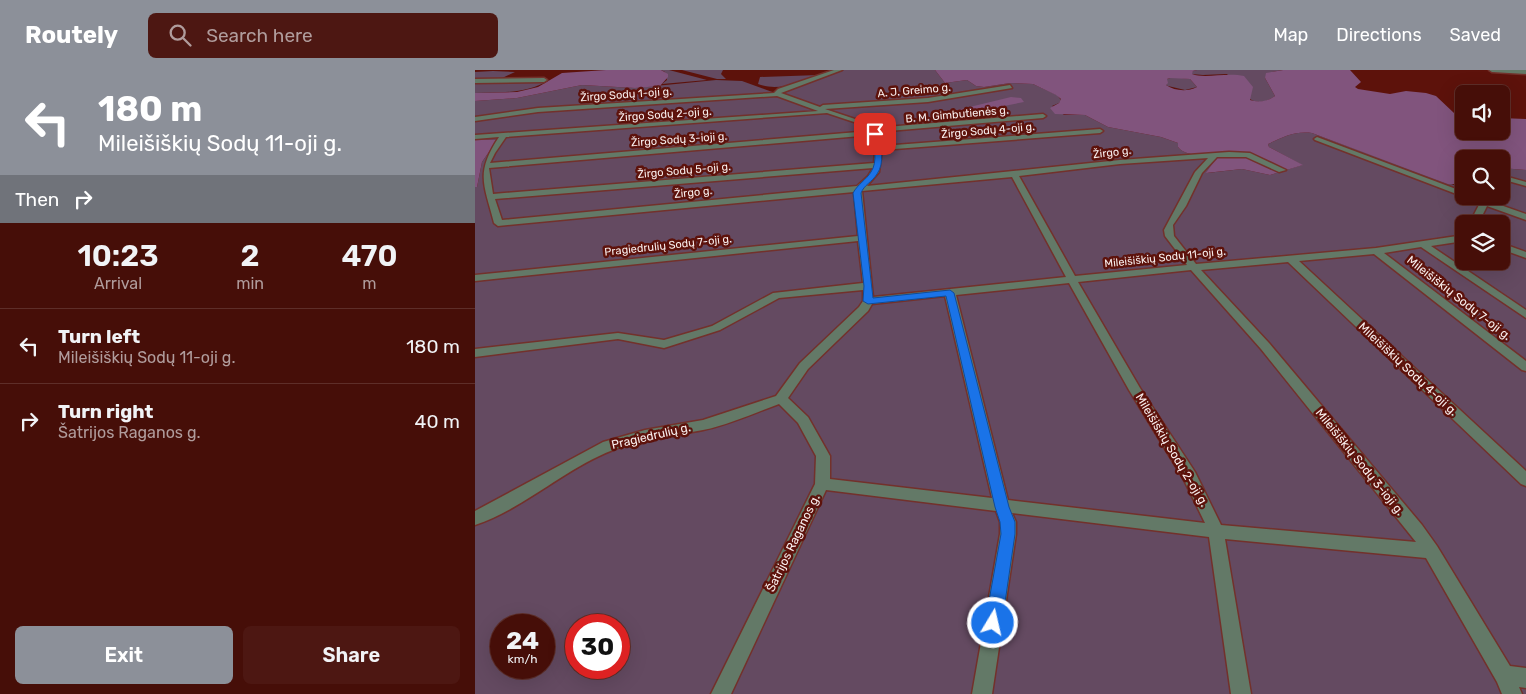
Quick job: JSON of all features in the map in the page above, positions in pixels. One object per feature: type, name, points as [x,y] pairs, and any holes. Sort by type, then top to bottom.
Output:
[{"type":"street","points":[[781,399],[804,366],[855,319],[868,301],[868,286],[857,193],[859,187],[875,173],[878,148],[874,132],[859,122],[777,93],[780,90],[839,70]]},
{"type":"street","points":[[1493,70],[1526,72]]},
{"type":"street","points":[[475,81],[544,80]]},
{"type":"street","name":"A. J. Greimo g.","points":[[823,110],[935,99],[1009,87]]},
{"type":"street","name":"Žirgo Sodų 1-oji g.","points":[[475,119],[538,110],[779,94]]},
{"type":"street","name":"Žirgo Sodų 2-oji g.","points":[[504,135],[779,116],[823,110]]},
{"type":"street","name":"B. M. Gimbutienės g.","points":[[874,132],[1043,116]]},
{"type":"street","name":"Žirgo Sodų 4-oji g.","points":[[878,148],[1100,131]]},
{"type":"street","name":"Žirgo Sodų 3-ioji g.","points":[[486,166],[874,132]]},
{"type":"street","points":[[475,137],[504,135]]},
{"type":"street","points":[[486,166],[504,135]]},
{"type":"street","points":[[1317,139],[1455,192]]},
{"type":"street","name":"Žirgo g.","points":[[486,166],[486,186],[492,197],[498,223],[859,187],[1014,174],[1120,162],[1229,154],[1247,155],[1282,170]]},
{"type":"street","points":[[1193,267],[1170,236],[1169,224],[1182,206],[1199,172],[1214,156]]},
{"type":"street","name":"Žirgo Sodų 5-oji g.","points":[[492,197],[877,164]]},
{"type":"street","points":[[1014,174],[1073,280]]},
{"type":"street","points":[[1510,180],[1526,184]]},
{"type":"street","points":[[1498,205],[1526,217]]},
{"type":"street","name":"Pragiedrulių Sodų 7-oji g.","points":[[475,278],[863,238]]},
{"type":"street","name":"Mileišiškių Sodų 11-oji g.","points":[[868,301],[1193,267],[1376,251],[1455,240]]},
{"type":"street","points":[[1424,245],[1526,315]]},
{"type":"street","points":[[1510,249],[1526,255]]},
{"type":"street","name":"Mileišiškių Sodų 7-oji g.","points":[[1376,251],[1526,367]]},
{"type":"street","name":"Mileišiškių Sodų 4-oji g.","points":[[1290,258],[1526,480]]},
{"type":"street","name":"Mileišiškių Sodų 3-ioji g.","points":[[1193,267],[1265,346],[1416,530],[1431,551],[1504,675],[1512,694]]},
{"type":"street","name":"Mileišiškių Sodų 2-oji g.","points":[[1073,280],[1135,389],[1194,482],[1209,511],[1216,531],[1241,694]]},
{"type":"street","points":[[475,353],[618,336],[664,344],[716,328],[777,295],[868,286]]},
{"type":"street","points":[[950,293],[1007,522],[1008,534],[982,694]]},
{"type":"street","name":"Šatrijos Raganos g.","points":[[721,694],[822,484],[823,456],[803,420],[781,399]]},
{"type":"street","name":"Pragiedrulių g.","points":[[475,518],[487,514],[576,462],[608,446],[645,435],[704,424],[781,399]]},
{"type":"street","points":[[822,484],[1002,507],[1216,531],[1431,551]]},
{"type":"street","points":[[1504,675],[1526,678]]},
{"type":"shaded area","points":[[606,70],[661,70],[668,74],[668,77],[660,86],[635,88],[582,85],[517,98],[475,101],[475,93],[517,92],[538,87],[562,73]]},
{"type":"shaded area","points":[[661,70],[669,70],[707,80],[662,84],[667,80],[665,72]]},
{"type":"shaded area","points":[[682,70],[723,70],[721,74],[726,79],[717,79]]},
{"type":"shaded area","points":[[844,70],[935,70],[945,83],[967,80],[976,86],[984,87],[1010,83],[1033,84],[1057,95],[1061,100],[1052,106],[1064,115],[1085,115],[1108,127],[1161,137],[1178,143],[1178,147],[1186,153],[1220,153],[1207,173],[1242,169],[1270,175],[1302,165],[1269,147],[1268,144],[1289,135],[1312,133],[1455,185],[1455,205],[1510,205],[1510,169],[1526,170],[1526,694],[475,694],[475,187],[477,187],[482,162],[497,140],[475,139],[475,101],[517,98],[582,85],[635,88],[716,80],[742,81],[775,93]]},
{"type":"shaded area","points":[[935,70],[1197,70],[1193,71],[1192,74],[1203,76],[1244,76],[1253,87],[1250,100],[1260,101],[1275,96],[1265,78],[1266,73],[1283,70],[1350,70],[1361,82],[1355,87],[1358,89],[1390,94],[1406,91],[1436,96],[1455,113],[1455,140],[1510,140],[1510,118],[1526,119],[1526,170],[1510,169],[1510,150],[1455,150],[1455,184],[1448,184],[1312,133],[1300,133],[1289,135],[1268,144],[1269,147],[1303,165],[1270,175],[1242,169],[1206,173],[1219,154],[1186,153],[1178,147],[1178,143],[1161,137],[1108,127],[1085,115],[1055,114],[1050,108],[1059,103],[1061,99],[1033,84],[1010,83],[984,87],[976,86],[967,80],[945,83]],"holes":[[[1170,78],[1190,79],[1197,87],[1181,90],[1173,89],[1166,85],[1168,83],[1167,79]]]},
{"type":"shaded area","points":[[1197,70],[1283,70],[1272,72],[1265,78],[1275,96],[1267,101],[1260,102],[1253,101],[1242,92],[1227,74],[1191,74]]},
{"type":"shaded area","points":[[475,72],[515,72],[496,81],[549,80],[541,85],[523,90],[475,93]]},
{"type":"shaded area","points":[[819,75],[781,87],[758,84],[760,77]]},
{"type":"shaded area","points":[[1173,77],[1190,79],[1197,87],[1185,90],[1166,85],[1167,79]]},
{"type":"shaded area","points":[[1011,97],[1021,98],[1024,102],[984,110],[967,116],[953,116],[949,112]]},
{"type":"shaded area","points":[[475,139],[497,140],[482,162],[477,187],[475,187]]},
{"type":"route","points":[[875,134],[878,157],[875,173],[859,187],[857,193],[868,286],[868,301],[950,293],[1007,522],[1008,534],[993,623]]}]
